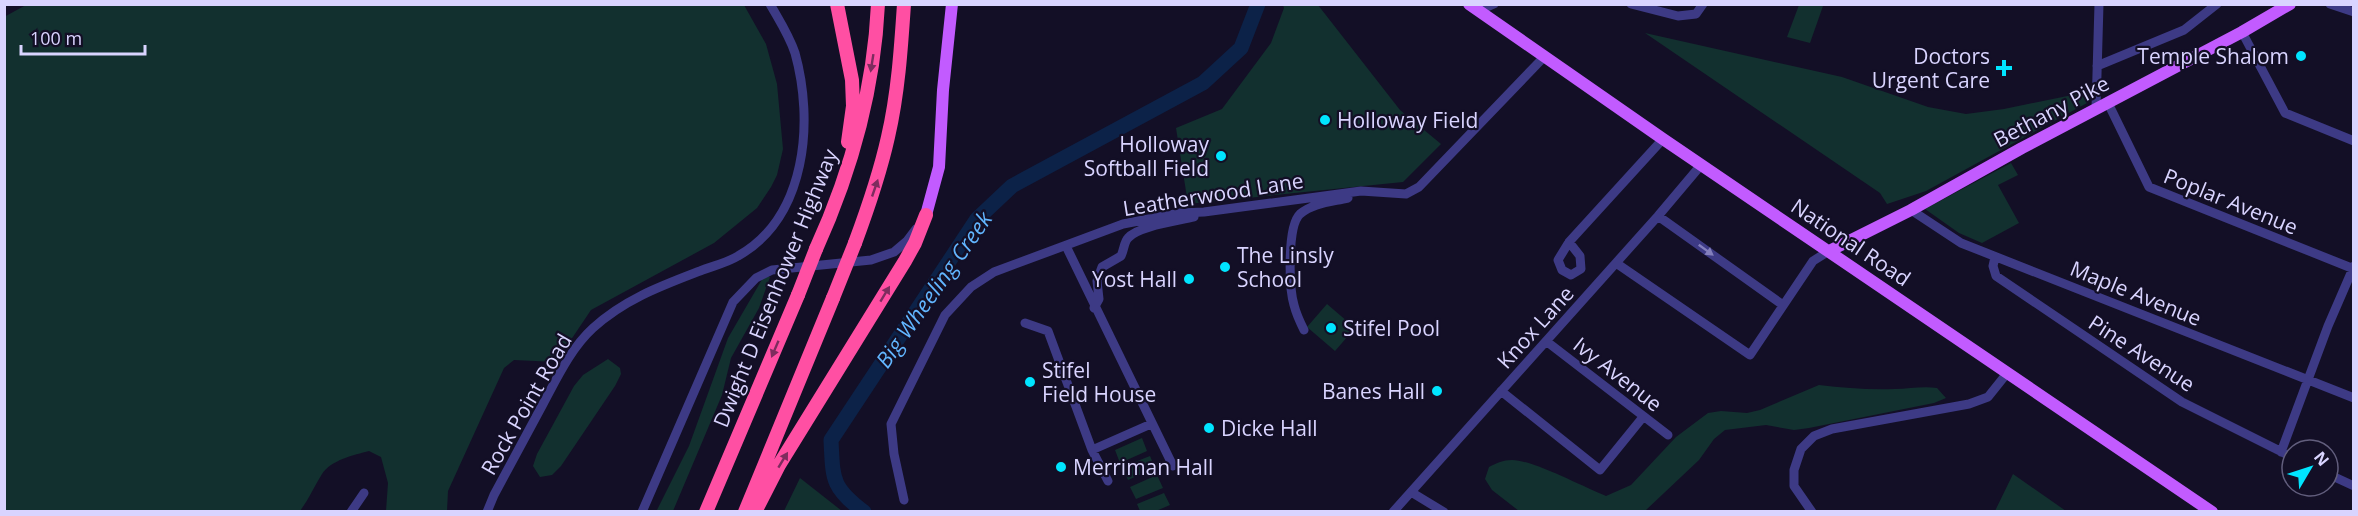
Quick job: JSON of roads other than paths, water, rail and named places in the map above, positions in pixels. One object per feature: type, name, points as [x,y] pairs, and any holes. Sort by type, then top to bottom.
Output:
[{"type":"highway","points":[[826,226],[838,172],[848,144],[853,106],[852,80],[837,4]]},
{"type":"highway","name":"Dwight D Eisenhower Highway","points":[[706,512],[798,296],[853,154],[874,52],[878,4]]},
{"type":"highway","points":[[746,512],[855,243],[877,181],[889,135],[901,52],[904,4]]},
{"type":"highway","points":[[755,512],[780,465],[905,261],[926,215]]},
{"type":"main road","points":[[926,215],[939,167],[943,90],[952,4]]},
{"type":"main road","name":"Bethany Pike","points":[[1829,251],[1911,210],[2290,4]]},
{"type":"main road","name":"National Road","points":[[1476,7],[1663,139],[2212,512]]},
{"type":"street","name":"Rock Point Road","points":[[487,512],[494,495],[570,356],[592,329],[640,294],[738,256],[771,228],[787,204],[803,146],[804,109],[794,51],[784,27],[770,4]]},
{"type":"street","points":[[1476,7],[1494,4]]},
{"type":"street","points":[[1631,4],[1678,16],[1693,16],[1703,4]]},
{"type":"street","points":[[2096,109],[2099,4]]},
{"type":"street","points":[[2097,66],[2184,30],[2217,4]]},
{"type":"street","points":[[2330,4],[2354,12]]},
{"type":"street","points":[[2242,32],[2285,113],[2354,141]]},
{"type":"street","name":"Leatherwood Lane","points":[[904,500],[894,454],[891,424],[945,315],[971,287],[994,272],[1123,224],[1180,213],[1204,212],[1361,191],[1406,194],[1419,187],[1545,56]]},
{"type":"street","name":"Poplar Avenue","points":[[2108,103],[2149,187],[2353,268]]},
{"type":"street","points":[[1569,242],[1663,139]]},
{"type":"street","name":"Knox Lane","points":[[1393,512],[1701,165]]},
{"type":"street","points":[[1305,330],[1291,291],[1292,229],[1298,216],[1311,206],[1376,192]]},
{"type":"street","name":"Maple Avenue","points":[[1911,210],[1961,243],[2354,398]]},
{"type":"street","points":[[1094,308],[1099,299],[1097,281],[1102,267],[1121,256],[1130,236],[1204,212]]},
{"type":"street","points":[[642,512],[733,302],[746,286],[772,270],[871,260],[894,252],[907,242],[926,215]]},
{"type":"street","points":[[1658,216],[1783,305]]},
{"type":"street","points":[[1066,246],[1094,308],[1173,466]]},
{"type":"street","points":[[1616,263],[1750,355],[1813,261],[1829,251]]},
{"type":"street","name":"Pine Avenue","points":[[1995,257],[1993,266],[1996,276],[2085,338],[2182,402],[2280,451]]},
{"type":"street","points":[[2286,438],[2353,268]]},
{"type":"street","points":[[1025,323],[1048,332],[1092,450],[1108,481]]},
{"type":"street","name":"Ivy Avenue","points":[[1546,341],[1668,435]]},
{"type":"street","points":[[1812,512],[1794,486],[1794,470],[1801,449],[1814,436],[1832,429],[1969,404],[1988,397],[2008,372]]},
{"type":"street","points":[[1501,391],[1600,471],[1643,417]]},
{"type":"street","points":[[1092,450],[1151,424]]},
{"type":"street","points":[[2340,480],[2354,486]]},
{"type":"street","points":[[1411,492],[1444,512]]},
{"type":"street","points":[[351,512],[364,493]]},
{"type":"waterway","name":"Big Wheeling Creek","points":[[864,512],[845,496],[836,481],[832,464],[831,440],[977,219],[1012,186],[1203,83],[1241,48],[1258,4]]},
{"type":"place","name":"Temple Shalom","points":[[2301,56]]},
{"type":"place","name":"Doctors Urgent Care","points":[[2004,68]]},
{"type":"place","name":"Holloway Field","points":[[1325,120]]},
{"type":"place","name":"Holloway Softball Field","points":[[1221,156]]},
{"type":"place","name":"The Linsly School","points":[[1225,267]]},
{"type":"place","name":"Yost Hall","points":[[1189,279]]},
{"type":"place","name":"Stifel Pool","points":[[1331,328]]},
{"type":"place","name":"Stifel Field House","points":[[1030,382]]},
{"type":"place","name":"Banes Hall","points":[[1437,391]]},
{"type":"place","name":"Dicke Hall","points":[[1209,428]]},
{"type":"place","name":"Merriman Hall","points":[[1061,467]]}]
